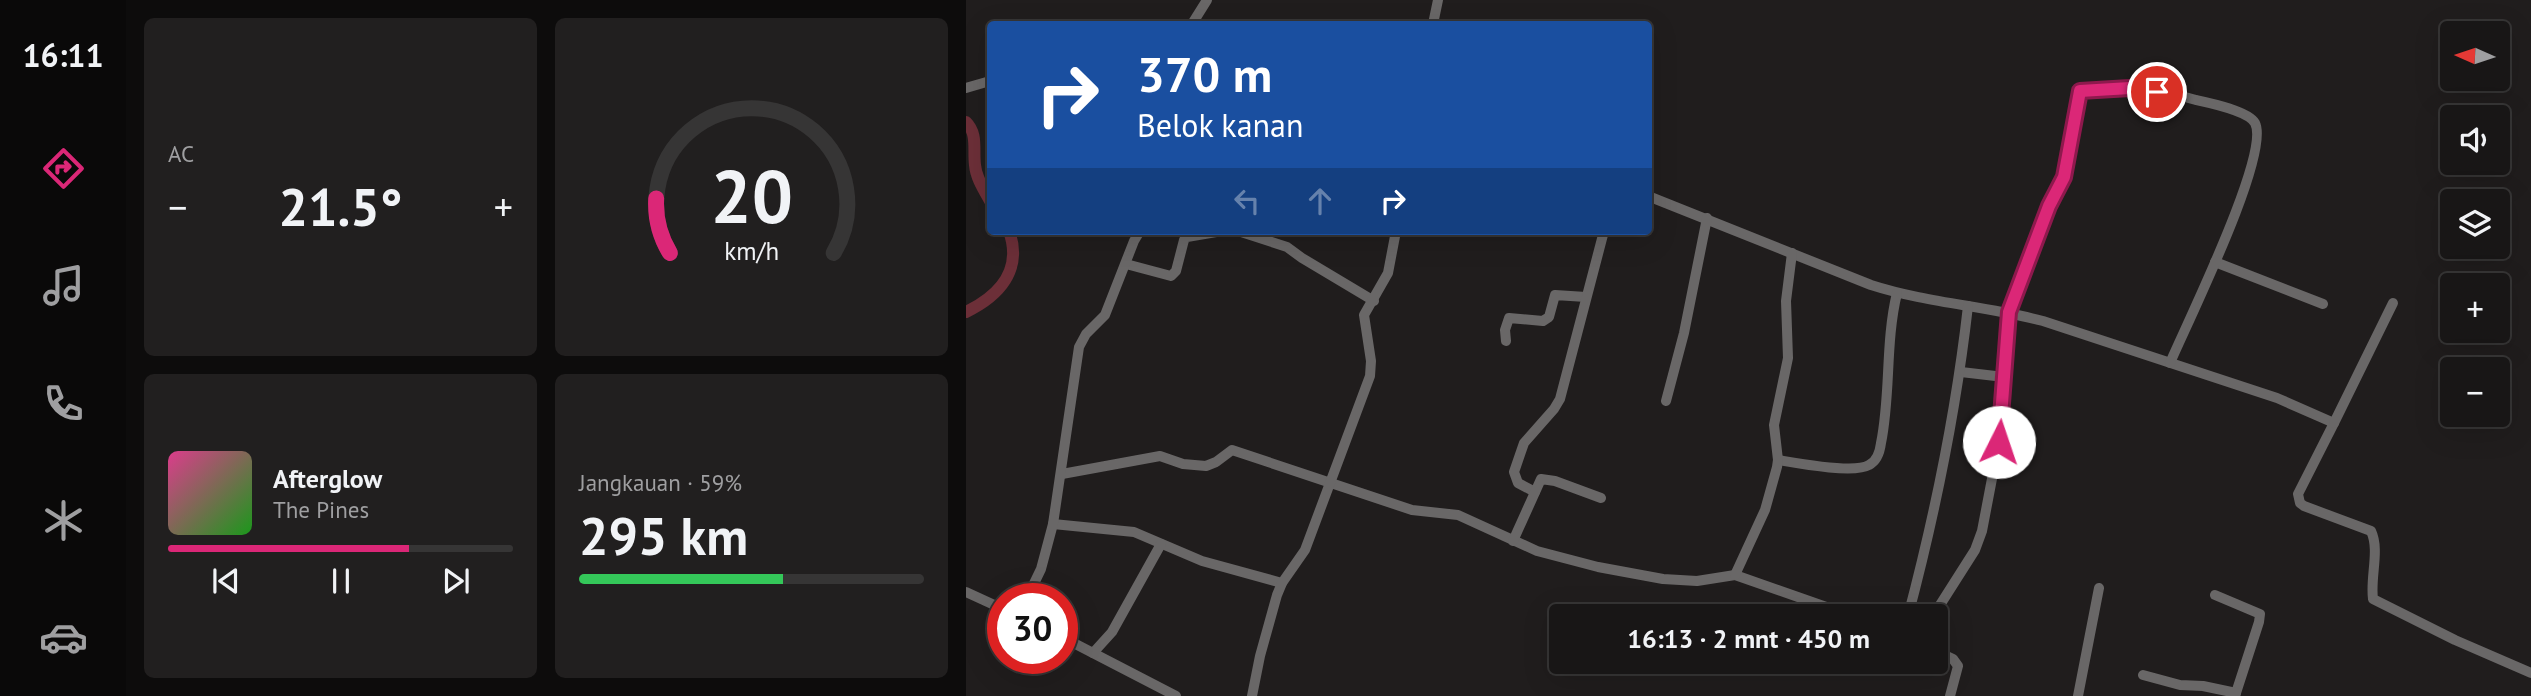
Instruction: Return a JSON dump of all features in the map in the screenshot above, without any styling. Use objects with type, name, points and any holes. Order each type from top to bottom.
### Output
[{"type":"street","points":[[1194,21],[1207,0]]},
{"type":"street","points":[[1434,21],[1438,0]]},
{"type":"street","points":[[966,88],[987,83]]},
{"type":"street","points":[[1941,604],[1975,550],[1982,531],[1999,442],[2009,312],[2049,206],[2064,177],[2080,91],[2130,88],[2183,96],[2227,108],[2253,121],[2257,129],[2251,170],[2215,262],[2170,363]]},
{"type":"street","points":[[1652,197],[1897,293],[2009,312],[2097,338],[2277,398],[2334,423]]},
{"type":"street","points":[[1666,401],[1684,333],[1707,218]]},
{"type":"street","points":[[1034,583],[1041,569],[1053,524],[1079,347],[1086,334],[1105,315],[1138,235]]},
{"type":"street","points":[[1126,264],[1171,276],[1177,271],[1187,237],[1199,235]]},
{"type":"street","points":[[1250,235],[1287,247],[1374,302]]},
{"type":"street","points":[[1252,696],[1260,656],[1282,583],[1305,550],[1370,376],[1371,361],[1364,315],[1374,302],[1388,273],[1395,235]]},
{"type":"street","points":[[1535,492],[1516,481],[1514,472],[1525,441],[1560,399],[1603,235]]},
{"type":"street","points":[[1735,575],[1765,510],[1778,460],[1774,425],[1788,358],[1786,301],[1792,253]]},
{"type":"street","points":[[2215,262],[2323,304]]},
{"type":"street","points":[[1778,460],[1817,467],[1864,467],[1876,459],[1882,440],[1891,322],[1897,293]]},
{"type":"street","points":[[1506,341],[1505,330],[1509,318],[1543,321],[1549,317],[1555,295],[1586,297]]},
{"type":"street","points":[[2393,303],[2298,494],[2298,499],[2304,506],[2371,531],[2375,543],[2371,587],[2373,599],[2455,640],[2531,673]]},
{"type":"street","points":[[1911,604],[1950,442],[1968,306]]},
{"type":"street","points":[[1961,372],[2004,377]]},
{"type":"street","points":[[1062,474],[1160,456],[1183,464],[1206,466],[1232,450],[1421,513],[1458,515],[1537,551],[1598,567],[1663,579],[1697,581],[1735,575],[1818,604]]},
{"type":"street","points":[[1513,541],[1539,481],[1544,478],[1601,498]]},
{"type":"street","points":[[1053,524],[1134,532],[1202,561],[1282,583]]},
{"type":"street","points":[[1093,653],[1112,632],[1161,544]]},
{"type":"street","points":[[2078,696],[2099,588]]},
{"type":"street","points":[[966,592],[987,602]]},
{"type":"street","points":[[2143,675],[2236,695],[2260,614],[2216,595]]},
{"type":"street","points":[[1078,645],[1176,696]]},
{"type":"street","points":[[1948,657],[1958,666],[1950,696]]},
{"type":"waterway","points":[[966,122],[974,137],[977,175],[987,195]]},
{"type":"waterway","points":[[966,312],[989,298],[1005,280],[1013,258],[1010,235]]},
{"type":"route","points":[[1999,442],[2009,312],[2049,206],[2064,177],[2078,95],[2080,91],[2090,89],[2130,88],[2157,92]]}]
